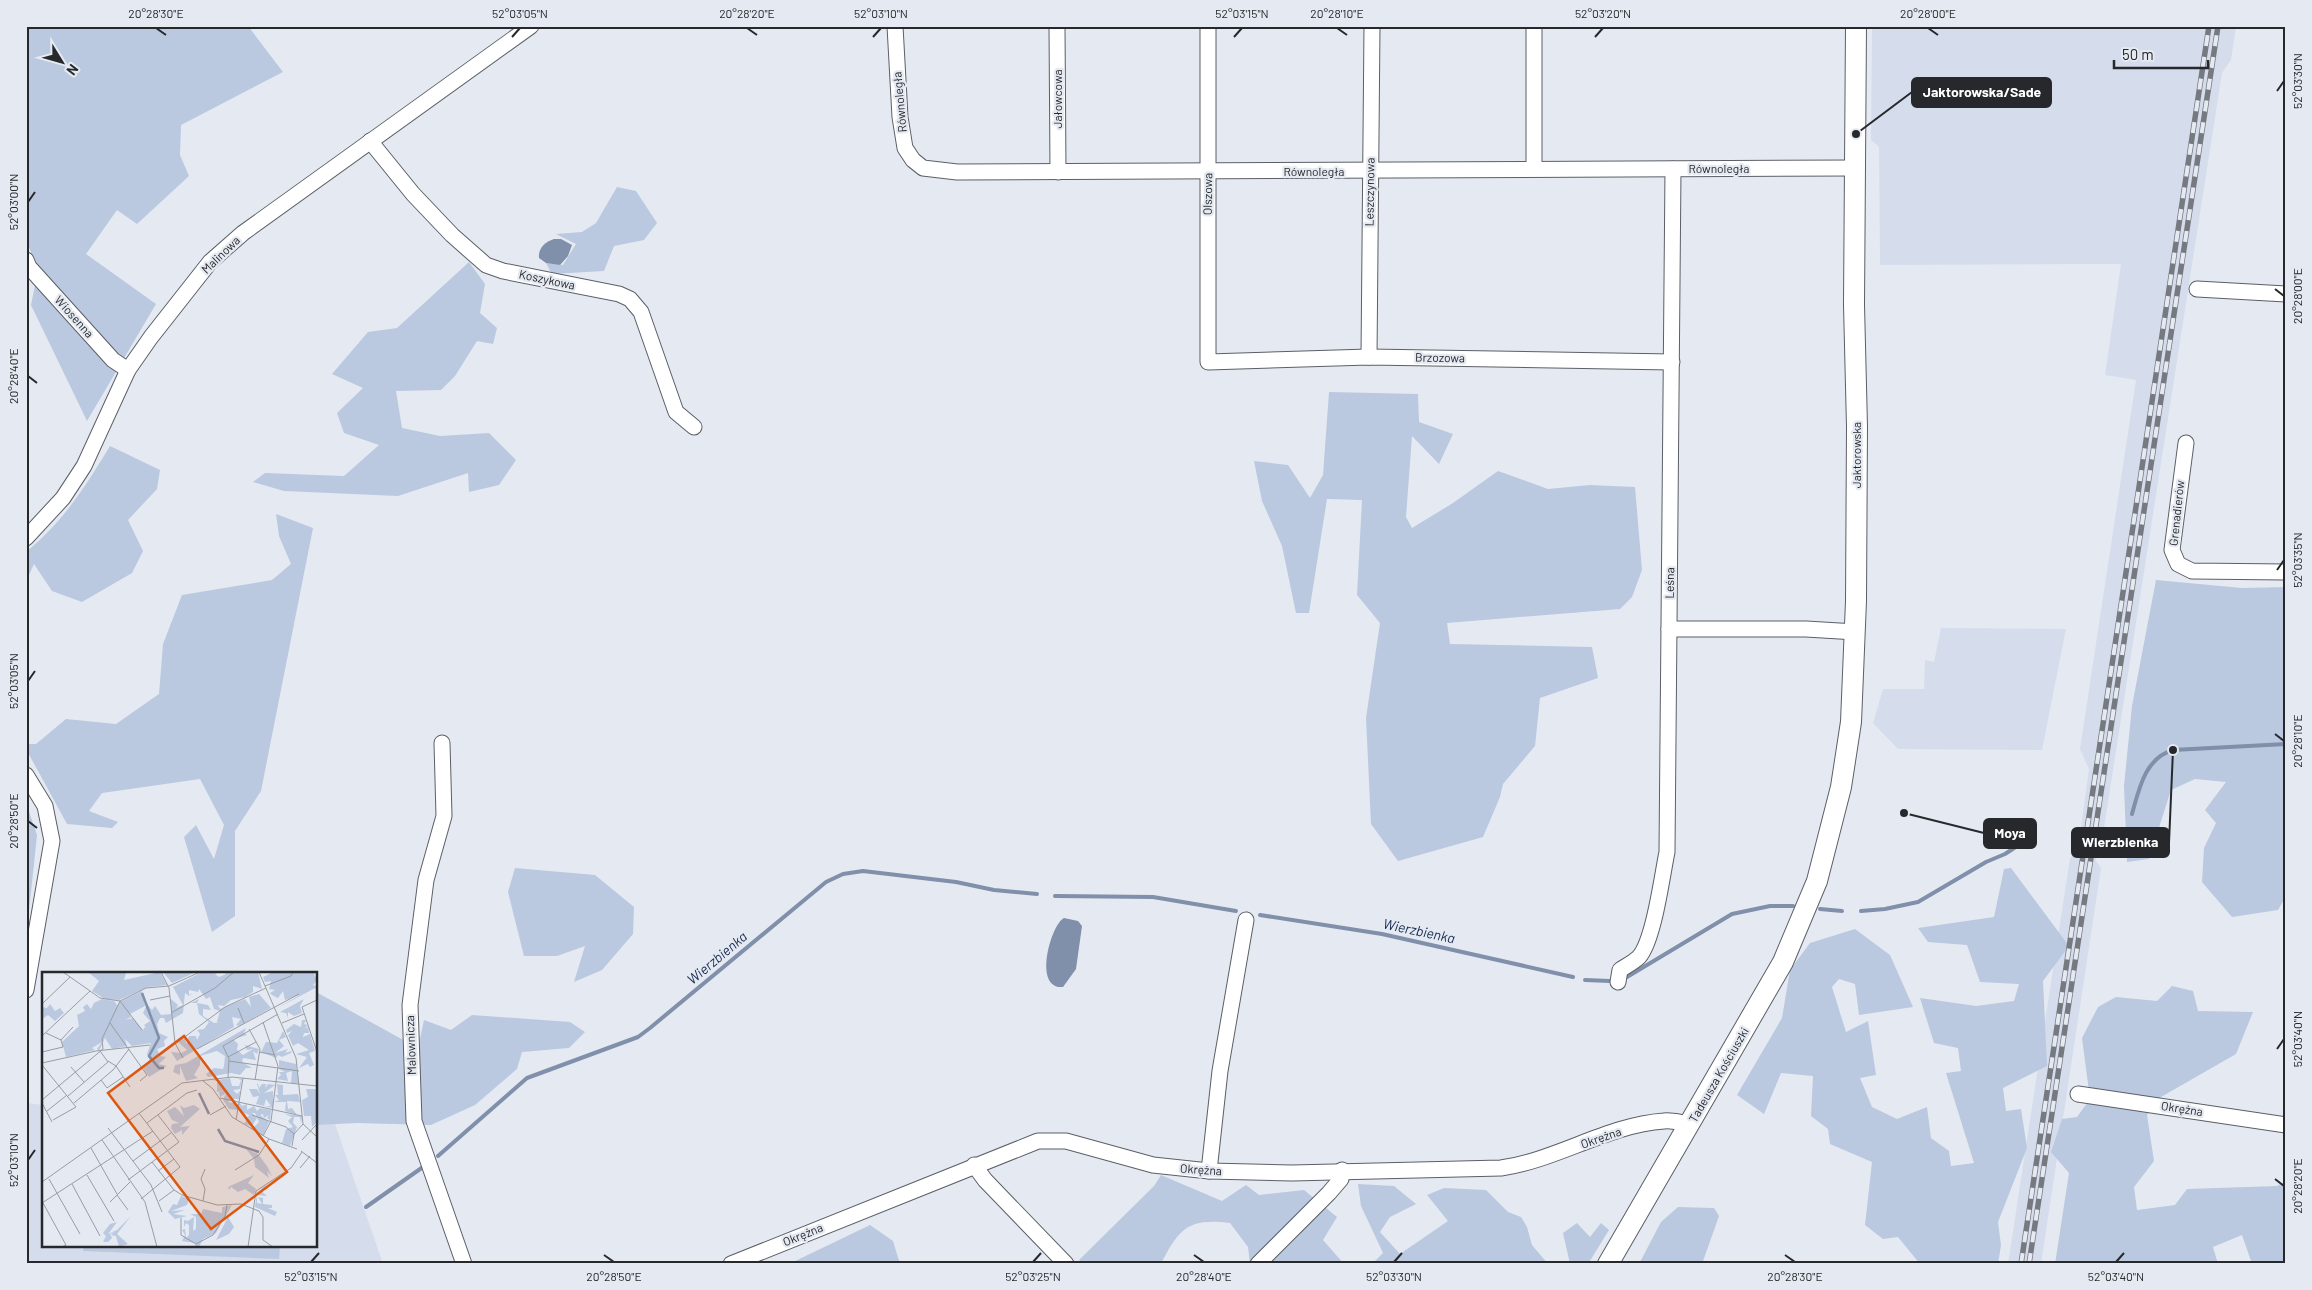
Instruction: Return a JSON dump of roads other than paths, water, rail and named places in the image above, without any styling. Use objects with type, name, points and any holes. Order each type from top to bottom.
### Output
[{"type":"main road","name":"Jaktorowska","points":[[1817,880],[1837,806],[1846,762],[1851,722],[1856,632],[1858,427],[1854,304],[1856,26]]},
{"type":"main road","name":"Tadeusza Kościuszki","points":[[1608,1264],[1783,962],[1817,880]]},
{"type":"street","name":"Malinowa","points":[[26,538],[63,498],[84,466],[128,370],[210,262],[243,233],[531,26]]},
{"type":"street","name":"Równoległa","points":[[895,26],[900,117],[905,148],[913,160],[923,168],[957,172],[1370,172],[1534,169],[1855,168]]},
{"type":"street","name":"Jałowcowa","points":[[1057,26],[1058,172]]},
{"type":"street","name":"Olszowa","points":[[1208,26],[1208,362]]},
{"type":"street","name":"Leszczynowa","points":[[1369,357],[1372,26]]},
{"type":"street","points":[[1534,26],[1534,169]]},
{"type":"street","name":"Koszykowa","points":[[370,141],[412,194],[452,236],[486,264],[503,271],[619,294],[630,299],[646,323],[676,412],[694,427]]},
{"type":"street","name":"Leśna","points":[[1618,982],[1620,970],[1638,958],[1645,947],[1667,852],[1673,169]]},
{"type":"street","name":"Wiosenna","points":[[26,260],[29,267],[113,360],[128,370]]},
{"type":"street","points":[[2197,289],[2286,294]]},
{"type":"street","name":"Brzozowa","points":[[1208,362],[1369,357],[1672,362]]},
{"type":"street","name":"Grenadierów","points":[[2186,443],[2172,550],[2178,564],[2192,570],[2286,572]]},
{"type":"street","points":[[1669,630],[1806,629],[1856,632]]},
{"type":"street","name":"Malownicza","points":[[442,743],[443,820],[426,880],[410,1004],[414,1121],[464,1264]]},
{"type":"street","points":[[26,776],[45,806],[52,841],[26,990]]},
{"type":"street","points":[[1209,1171],[1220,1071],[1246,920]]},
{"type":"street","name":"Okrężna","points":[[2078,1094],[2286,1125]]},
{"type":"street","name":"Okrężna","points":[[731,1264],[974,1165],[1038,1141],[1052,1140],[1096,1148],[1152,1166],[1209,1171],[1292,1173],[1342,1170],[1509,1167],[1524,1164],[1620,1130],[1665,1121],[1690,1124]]},
{"type":"street","points":[[974,1165],[985,1180],[1066,1264]]},
{"type":"street","points":[[1258,1264],[1329,1193],[1341,1179],[1342,1170]]},
{"type":"waterway","name":"Wierzbienka","points":[[2132,814],[2145,776],[2150,767],[2163,754],[2173,750],[2286,744]]},
{"type":"waterway","name":"Wierzbienka","points":[[1861,911],[1885,909],[1918,902],[1986,862],[2005,854],[2031,837]]},
{"type":"waterway","name":"Wierzbienka","points":[[438,1156],[527,1078],[638,1037],[826,882],[843,874],[863,871],[956,882],[994,890],[1037,894]]},
{"type":"waterway","name":"Wierzbienka","points":[[1055,896],[1153,897],[1236,911]]},
{"type":"waterway","name":"Wierzbienka","points":[[1627,977],[1732,914],[1770,906],[1793,906]]},
{"type":"waterway","name":"Wierzbienka","points":[[1820,909],[1842,911]]},
{"type":"waterway","name":"Wierzbienka","points":[[1260,915],[1382,934],[1573,977]]},
{"type":"waterway","name":"Wierzbienka","points":[[1585,980],[1610,981]]},
{"type":"waterway","name":"Wierzbienka","points":[[366,1207],[423,1167]]},
{"type":"railway","points":[[2021,1264],[2209,26]]},
{"type":"railway","points":[[2029,1264],[2218,26]]},
{"type":"place","name":"Jaktorowska/Sade","points":[[1856,134]]},
{"type":"place","name":"Wierzbienka","points":[[2173,750]]},
{"type":"place","name":"Moya","points":[[1904,813]]}]
